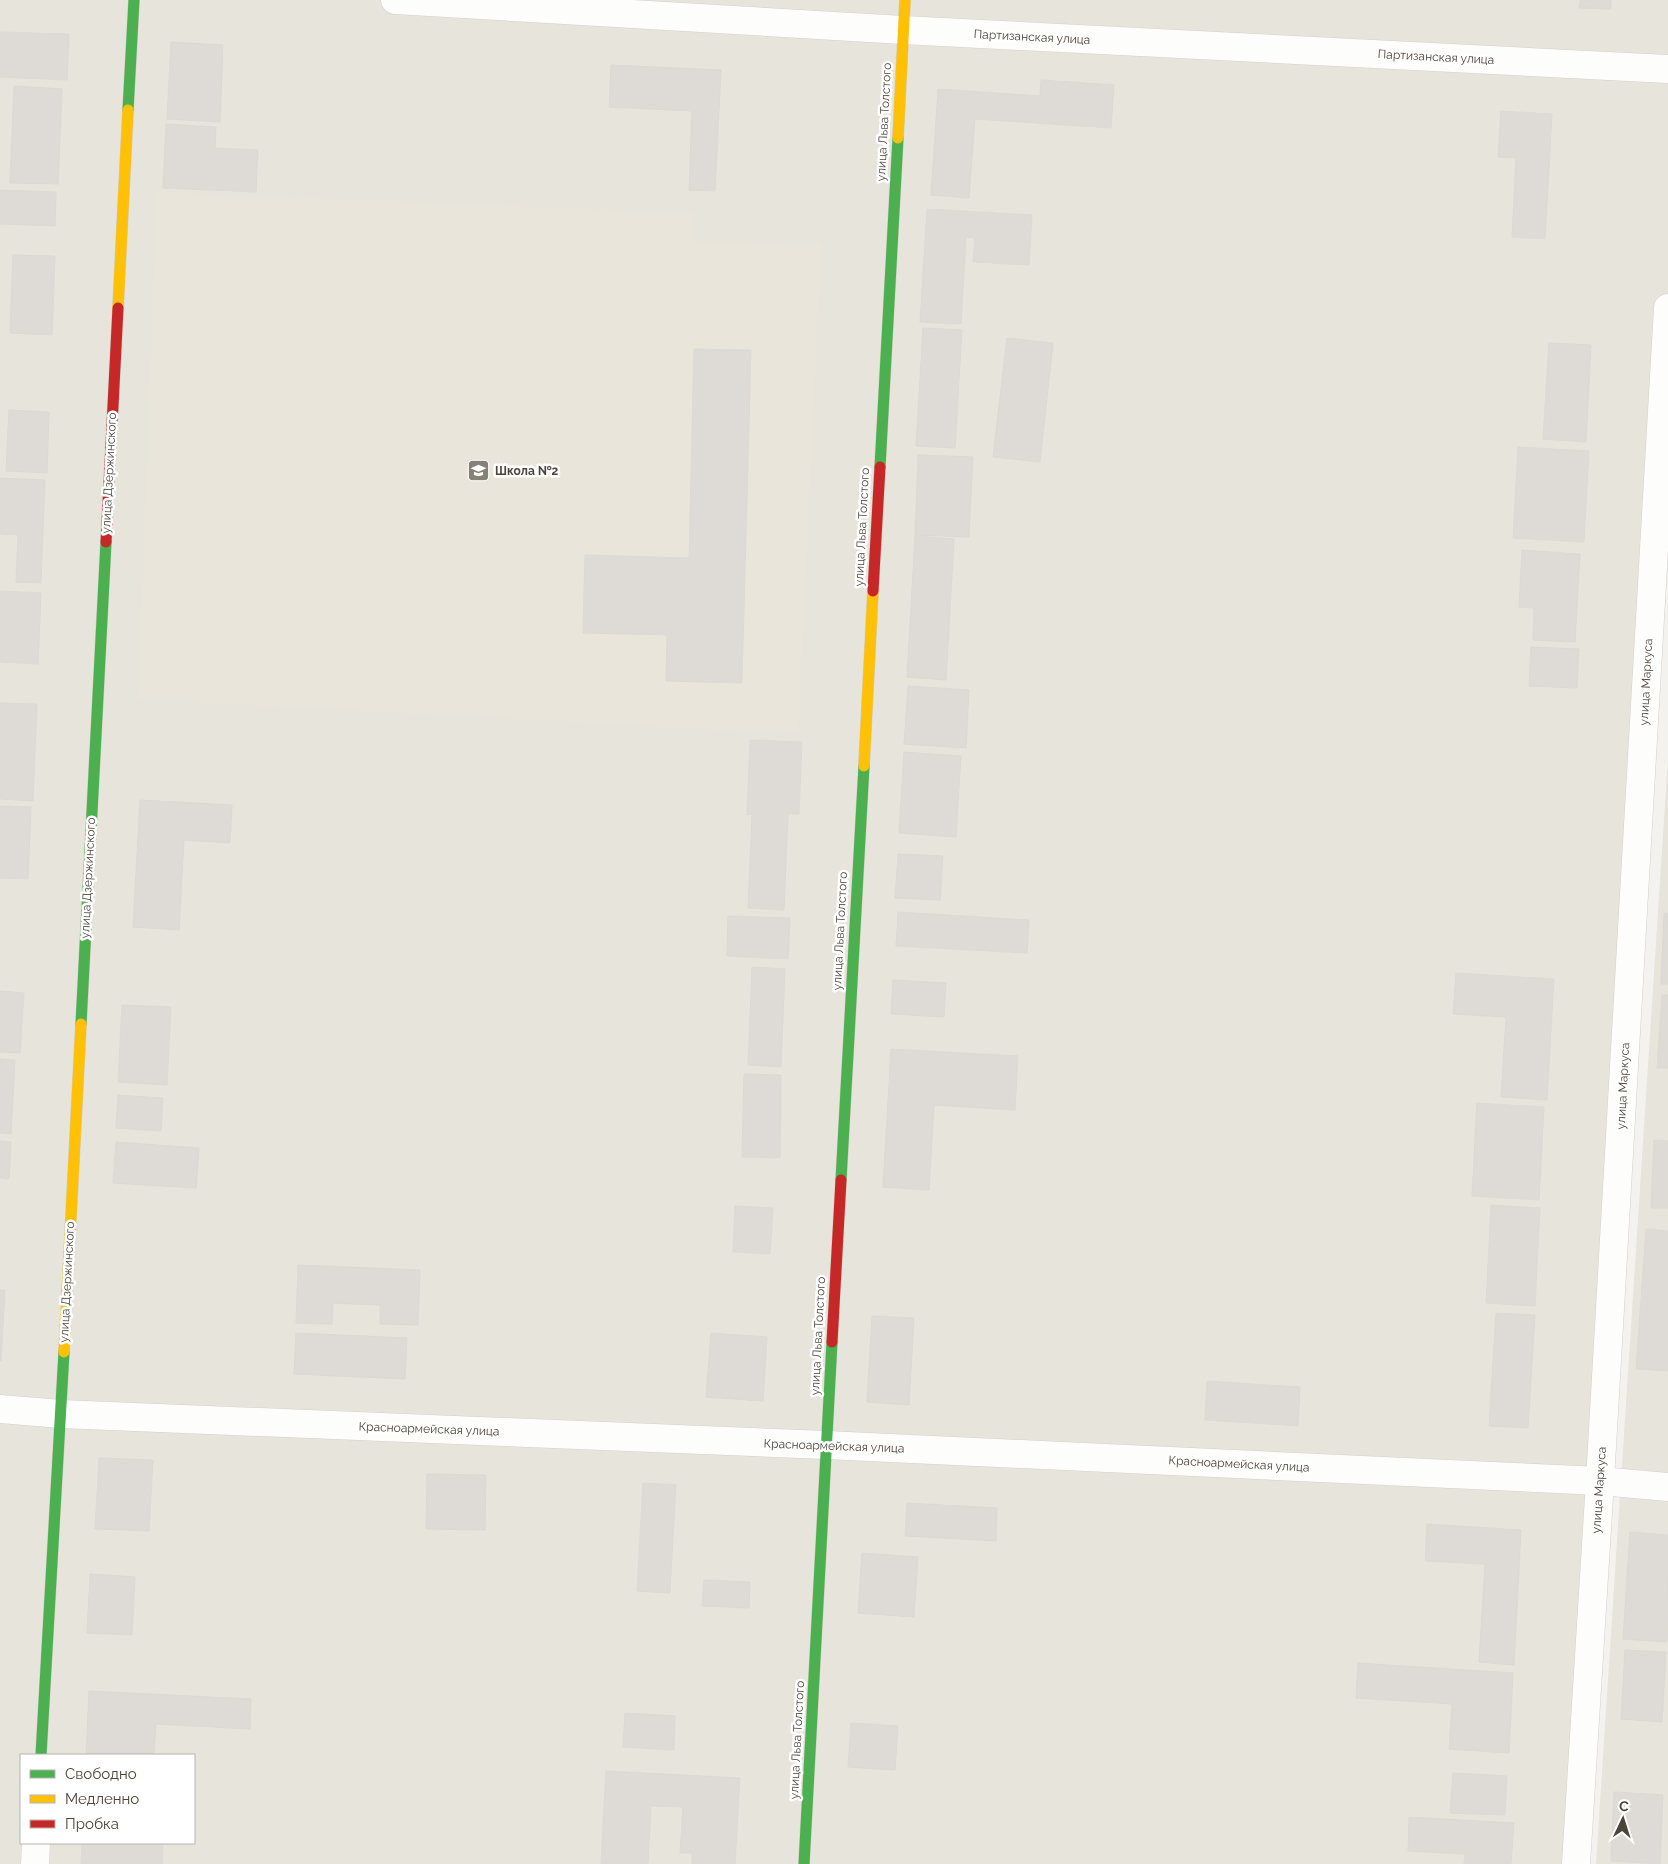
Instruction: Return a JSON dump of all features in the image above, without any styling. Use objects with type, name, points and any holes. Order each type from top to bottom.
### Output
[{"type":"street","name":"улица Дзержинского","points":[[41,1754],[134,0]]},
{"type":"street","name":"Партизанская улица","points":[[395,0],[903,30],[1668,69]]},
{"type":"street","name":"улица Льва Толстого","points":[[804,1864],[905,0]]},
{"type":"street","name":"улица Маркуса","points":[[1576,1864],[1668,308]]},
{"type":"street","name":"Красноармейская улица","points":[[0,1409],[60,1414],[826,1445],[1600,1481],[1668,1488]]},
{"type":"street","points":[[35,1864],[36,1844]]},
{"type":"shaded area","points":[[0,0],[1668,0],[1668,308],[1576,1864],[0,1864]]},
{"type":"shaded area","name":"Школа №2","points":[[157,192],[693,213],[692,242],[821,243],[798,734],[138,699]]},
{"type":"shaded area","points":[[1668,758],[1668,1864],[1596,1864]]},
{"type":"building","points":[[1580,0],[1611,0],[1611,9],[1579,8]]},
{"type":"building","points":[[0,32],[69,34],[67,80],[0,77]]},
{"type":"building","points":[[171,42],[223,45],[220,122],[167,119]]},
{"type":"building","points":[[611,65],[721,70],[715,191],[689,190],[692,111],[609,107]]},
{"type":"building","points":[[1041,80],[1114,85],[1111,128],[975,119],[969,198],[931,195],[938,89],[1040,96]]},
{"type":"building","points":[[14,86],[62,89],[58,184],[10,183]]},
{"type":"building","points":[[1501,111],[1552,114],[1545,239],[1512,237],[1516,158],[1498,157]]},
{"type":"building","points":[[166,124],[216,127],[215,148],[258,150],[256,192],[163,188]]},
{"type":"building","points":[[0,190],[56,192],[55,226],[0,224]]},
{"type":"building","points":[[927,209],[1032,215],[1029,265],[973,262],[975,238],[966,237],[961,324],[920,322]]},
{"type":"building","points":[[13,255],[55,256],[52,335],[10,333]]},
{"type":"building","points":[[923,328],[962,330],[955,448],[916,446]]},
{"type":"building","points":[[1007,338],[1053,343],[1040,462],[993,457]]},
{"type":"building","points":[[1549,343],[1591,345],[1586,442],[1543,439]]},
{"type":"building","points":[[694,349],[751,350],[742,683],[666,681],[667,635],[583,633],[585,555],[689,558]]},
{"type":"building","points":[[9,410],[49,412],[47,473],[6,471]]},
{"type":"building","points":[[1518,447],[1589,451],[1584,542],[1513,538]]},
{"type":"building","points":[[918,455],[973,457],[969,537],[915,535]]},
{"type":"building","points":[[0,478],[45,480],[41,583],[16,582],[18,535],[0,534]]},
{"type":"building","points":[[915,536],[954,539],[946,680],[907,677]]},
{"type":"building","points":[[1522,550],[1580,554],[1575,642],[1533,640],[1534,608],[1519,607]]},
{"type":"building","points":[[0,591],[41,593],[38,664],[0,662]]},
{"type":"building","points":[[1531,647],[1579,649],[1577,688],[1529,686]]},
{"type":"building","points":[[908,686],[969,690],[966,748],[904,744]]},
{"type":"building","points":[[0,703],[37,704],[33,801],[0,799]]},
{"type":"building","points":[[750,740],[802,742],[799,814],[788,814],[784,910],[748,908],[752,814],[747,815]]},
{"type":"building","points":[[904,752],[961,756],[956,837],[899,833]]},
{"type":"building","points":[[140,800],[232,805],[230,843],[184,840],[179,930],[133,927]]},
{"type":"building","points":[[0,806],[31,807],[28,879],[0,878]]},
{"type":"building","points":[[898,854],[943,856],[940,900],[895,898]]},
{"type":"building","points":[[898,912],[1029,920],[1027,953],[896,946]]},
{"type":"building","points":[[1664,913],[1668,913],[1668,984],[1661,984]]},
{"type":"building","points":[[728,916],[790,918],[788,959],[727,956]]},
{"type":"building","points":[[752,967],[785,969],[781,1067],[748,1065]]},
{"type":"building","points":[[1456,973],[1554,979],[1547,1100],[1501,1097],[1506,1017],[1453,1014]]},
{"type":"building","points":[[893,980],[946,983],[944,1017],[891,1014]]},
{"type":"building","points":[[0,991],[24,993],[20,1053],[0,1052]]},
{"type":"building","points":[[1662,995],[1668,995],[1668,1068],[1657,1068]]},
{"type":"building","points":[[122,1005],[171,1007],[167,1085],[118,1082]]},
{"type":"building","points":[[891,1049],[1018,1056],[1015,1110],[934,1105],[929,1190],[883,1187]]},
{"type":"building","points":[[0,1059],[15,1060],[11,1134],[0,1133]]},
{"type":"building","points":[[744,1074],[781,1075],[780,1158],[742,1157]]},
{"type":"building","points":[[118,1095],[163,1098],[161,1131],[116,1128]]},
{"type":"building","points":[[1477,1103],[1544,1107],[1539,1200],[1472,1196]]},
{"type":"building","points":[[1654,1140],[1668,1141],[1668,1208],[1651,1208]]},
{"type":"building","points":[[0,1141],[11,1142],[9,1179],[0,1178]]},
{"type":"building","points":[[116,1142],[199,1148],[196,1188],[113,1183]]},
{"type":"building","points":[[1491,1205],[1540,1208],[1535,1306],[1486,1303]]},
{"type":"building","points":[[735,1206],[773,1208],[770,1254],[733,1252]]},
{"type":"building","points":[[1646,1229],[1668,1231],[1668,1371],[1636,1369]]},
{"type":"building","points":[[298,1265],[420,1270],[418,1325],[380,1324],[380,1305],[333,1303],[332,1324],[296,1323]]},
{"type":"building","points":[[0,1290],[5,1290],[1,1361],[0,1361]]},
{"type":"building","points":[[1496,1313],[1535,1315],[1528,1428],[1489,1426]]},
{"type":"building","points":[[872,1316],[914,1318],[909,1405],[867,1402]]},
{"type":"building","points":[[296,1333],[407,1338],[405,1379],[294,1374]]},
{"type":"building","points":[[711,1333],[767,1337],[763,1401],[706,1397]]},
{"type":"building","points":[[1207,1381],[1300,1387],[1298,1426],[1205,1420]]},
{"type":"building","points":[[99,1458],[153,1460],[149,1531],[95,1529]]},
{"type":"building","points":[[427,1474],[486,1475],[485,1530],[426,1529]]},
{"type":"building","points":[[643,1483],[676,1485],[670,1593],[637,1591]]},
{"type":"building","points":[[907,1503],[997,1508],[996,1541],[905,1536]]},
{"type":"building","points":[[1427,1524],[1521,1530],[1514,1665],[1479,1662],[1485,1564],[1425,1561]]},
{"type":"building","points":[[1630,1532],[1668,1535],[1667,1642],[1623,1639]]},
{"type":"building","points":[[862,1553],[918,1557],[914,1617],[858,1613]]},
{"type":"building","points":[[90,1574],[135,1577],[132,1635],[87,1633]]},
{"type":"building","points":[[704,1580],[750,1582],[749,1608],[702,1606]]},
{"type":"building","points":[[1625,1650],[1666,1652],[1662,1722],[1621,1719]]},
{"type":"building","points":[[1358,1663],[1513,1673],[1509,1753],[1449,1749],[1452,1704],[1356,1698]]},
{"type":"building","points":[[89,1691],[251,1699],[250,1729],[156,1724],[154,1754],[86,1754]]},
{"type":"building","points":[[625,1713],[675,1716],[674,1750],[623,1747]]},
{"type":"building","points":[[851,1723],[898,1726],[895,1770],[848,1767]]},
{"type":"building","points":[[606,1771],[740,1778],[735,1864],[692,1864],[692,1853],[680,1853],[683,1807],[651,1806],[648,1864],[601,1864]]},
{"type":"building","points":[[1453,1773],[1507,1776],[1505,1815],[1450,1813]]},
{"type":"building","points":[[1614,1792],[1663,1795],[1660,1864],[1611,1861]]},
{"type":"building","points":[[1409,1817],[1514,1823],[1511,1864],[1464,1864],[1465,1854],[1408,1851]]},
{"type":"building","points":[[82,1844],[163,1844],[162,1864],[81,1864]]},
{"type":"traffic: fast","points":[[128,110],[134,0]]},
{"type":"traffic: fast","points":[[880,467],[898,138]]},
{"type":"traffic: fast","points":[[81,1024],[106,542]]},
{"type":"traffic: fast","points":[[841,1180],[864,766]]},
{"type":"traffic: fast","points":[[804,1864],[832,1342]]},
{"type":"traffic: fast","points":[[41,1754],[64,1352]]},
{"type":"traffic: slow","points":[[898,138],[905,0]]},
{"type":"traffic: slow","points":[[118,308],[128,110]]},
{"type":"traffic: slow","points":[[864,766],[873,591]]},
{"type":"traffic: slow","points":[[64,1352],[81,1024]]},
{"type":"traffic: jam","points":[[106,542],[118,308]]},
{"type":"traffic: jam","points":[[873,591],[880,467]]},
{"type":"traffic: jam","points":[[832,1342],[841,1180]]},
{"type":"place","name":"Школа №2","points":[[479,471]]}]
